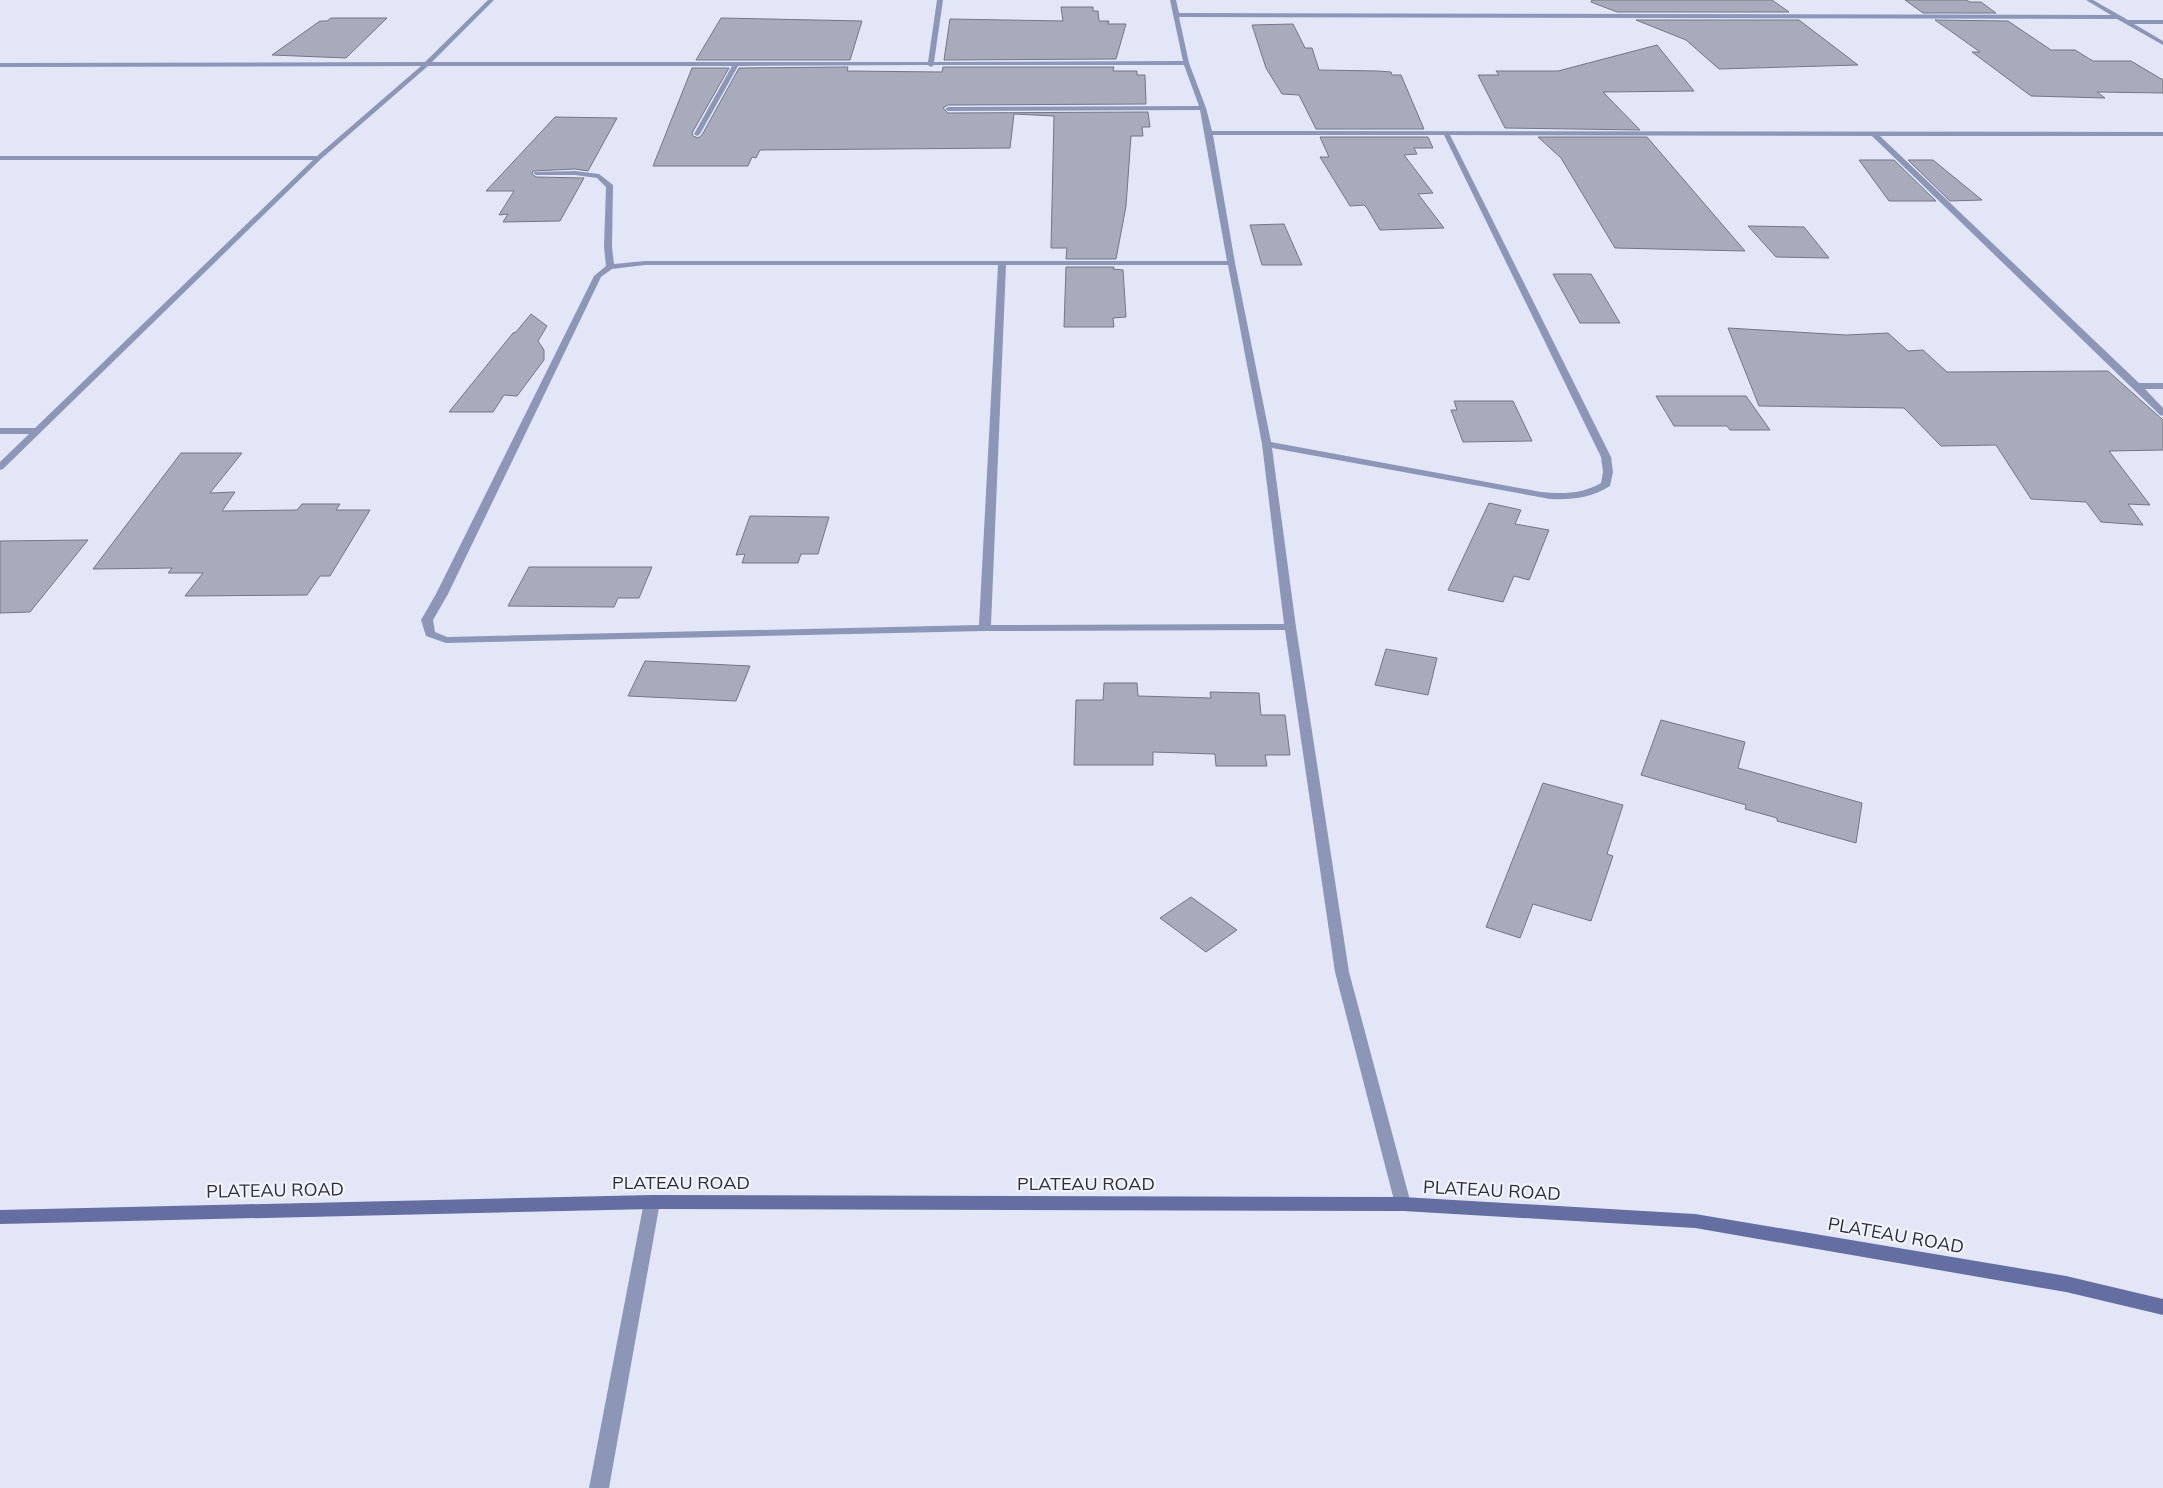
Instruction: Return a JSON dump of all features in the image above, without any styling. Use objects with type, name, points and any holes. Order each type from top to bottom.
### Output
[{"type":"street","points":[[0,466],[320,158],[427,64],[491,0]]},
{"type":"street","points":[[932,65],[940,0]]},
{"type":"street","points":[[1173,0],[1186,63],[1204,108],[1231,263],[1267,444],[1290,627],[1342,972],[1403,1204]]},
{"type":"street","points":[[2090,0],[2163,43]]},
{"type":"street","points":[[1176,16],[2117,17]]},
{"type":"street","points":[[2127,22],[2163,22]]},
{"type":"street","points":[[0,65],[932,65],[1186,63]]},
{"type":"street","points":[[697,134],[736,64]]},
{"type":"street","points":[[948,109],[1204,108]]},
{"type":"street","points":[[1209,133],[1447,135],[2163,134]]},
{"type":"street","points":[[1267,444],[1541,495],[1564,497],[1585,495],[1596,491],[1606,484],[1608,472],[1606,456],[1447,135]]},
{"type":"street","points":[[1875,135],[2163,413]]},
{"type":"street","points":[[0,158],[320,158]]},
{"type":"street","points":[[536,173],[575,173],[599,176],[610,187],[608,247],[610,267]]},
{"type":"street","points":[[1231,263],[646,263],[610,267],[598,276],[427,620],[430,634],[446,640],[985,628],[1290,627]]},
{"type":"street","points":[[985,628],[1002,263]]},
{"type":"street","points":[[2137,386],[2163,386]]},
{"type":"street","points":[[0,431],[38,431]]},
{"type":"street","points":[[599,1488],[652,1202]]},
{"type":"street","name":"PLATEAU ROAD","points":[[0,1217],[652,1202],[1403,1204],[1696,1222],[2066,1284],[2163,1307]]},
{"type":"building","points":[[1592,0],[1772,0],[1789,12],[1617,12],[1591,2]]},
{"type":"building","points":[[1905,0],[1966,0],[1981,2],[1996,13],[1923,13]]},
{"type":"building","points":[[1061,7],[1093,7],[1093,11],[1098,11],[1099,21],[1109,21],[1108,24],[1126,24],[1116,59],[944,60],[950,19],[1063,21]]},
{"type":"building","points":[[331,18],[387,18],[346,58],[272,55],[320,21],[327,21]]},
{"type":"building","points":[[721,18],[862,21],[850,60],[696,60]]},
{"type":"building","points":[[1636,20],[1799,20],[1858,65],[1719,69],[1686,40]]},
{"type":"building","points":[[1935,20],[2008,21],[2051,50],[2075,50],[2093,61],[2131,61],[2163,80],[2163,93],[2097,92],[2105,98],[2031,96],[1972,52],[1980,52]]},
{"type":"building","points":[[1293,24],[1305,48],[1312,48],[1319,70],[1378,71],[1391,72],[1392,75],[1401,75],[1424,129],[1316,129],[1299,95],[1282,94],[1266,68],[1252,25]]},
{"type":"building","points":[[1657,45],[1694,91],[1603,92],[1640,130],[1505,128],[1478,75],[1499,75],[1496,71],[1558,71]]},
{"type":"building","points":[[848,67],[847,71],[942,72],[943,67],[1114,67],[1113,71],[1137,71],[1137,75],[1145,75],[1146,104],[948,105],[943,108],[948,113],[1148,112],[1150,127],[1142,127],[1143,136],[1131,136],[1126,206],[1116,259],[1066,259],[1067,248],[1051,248],[1054,116],[1014,114],[1010,148],[760,150],[756,158],[752,157],[748,166],[653,166],[692,68],[729,68],[692,133],[693,136],[698,138],[702,135],[739,68]]},
{"type":"building","points":[[555,117],[617,118],[588,171],[575,169],[533,171],[532,174],[536,177],[584,178],[560,221],[503,222],[508,214],[499,215],[514,191],[486,191]]},
{"type":"building","points":[[1320,137],[1428,137],[1433,148],[1414,148],[1417,154],[1404,155],[1433,193],[1418,194],[1444,228],[1380,230],[1364,205],[1350,206],[1320,157],[1329,157]]},
{"type":"building","points":[[1538,137],[1647,137],[1745,251],[1615,248],[1561,158]]},
{"type":"building","points":[[1859,160],[1894,160],[1936,201],[1889,201]]},
{"type":"building","points":[[1908,160],[1933,160],[1982,200],[1950,201]]},
{"type":"building","points":[[1284,224],[1302,265],[1262,265],[1250,225]]},
{"type":"building","points":[[1748,226],[1804,227],[1829,258],[1776,257]]},
{"type":"building","points":[[1066,267],[1114,267],[1113,269],[1123,270],[1126,317],[1113,318],[1114,327],[1064,327]]},
{"type":"building","points":[[1553,274],[1591,274],[1620,323],[1580,323]]},
{"type":"building","points":[[531,314],[547,326],[538,341],[544,350],[544,360],[517,396],[504,395],[493,412],[449,412],[513,333]]},
{"type":"building","points":[[1728,328],[1846,335],[1888,333],[1908,351],[1923,350],[1947,372],[2108,371],[2163,420],[2163,450],[2109,451],[2150,505],[2128,504],[2143,525],[2101,522],[2086,502],[2031,499],[1996,445],[1941,446],[1904,408],[1759,406]]},
{"type":"building","points":[[1656,396],[1746,396],[1770,430],[1730,430],[1727,426],[1674,426]]},
{"type":"building","points":[[1454,401],[1513,401],[1532,441],[1463,442],[1451,410],[1457,410]]},
{"type":"building","points":[[181,453],[242,453],[210,493],[235,492],[222,511],[297,510],[302,504],[340,504],[336,510],[370,510],[330,576],[320,576],[307,595],[185,596],[203,573],[168,573],[172,568],[93,569]]},
{"type":"building","points":[[1489,503],[1521,510],[1515,524],[1549,530],[1529,580],[1514,576],[1503,602],[1448,590]]},
{"type":"building","points":[[750,516],[829,517],[818,554],[801,554],[798,563],[742,563],[745,554],[736,555]]},
{"type":"building","points":[[88,540],[30,612],[0,613],[0,541]]},
{"type":"building","points":[[529,567],[652,567],[639,598],[618,598],[614,607],[508,606]]},
{"type":"building","points":[[1386,649],[1437,658],[1428,695],[1375,685]]},
{"type":"building","points":[[645,661],[750,666],[736,701],[628,696]]},
{"type":"building","points":[[1104,683],[1137,683],[1138,696],[1211,698],[1210,692],[1259,693],[1261,715],[1285,715],[1290,755],[1265,755],[1267,766],[1216,766],[1215,754],[1153,752],[1153,765],[1074,765],[1076,700],[1103,700]]},
{"type":"building","points":[[1661,720],[1745,742],[1738,768],[1862,803],[1856,843],[1777,821],[1777,818],[1745,809],[1746,805],[1641,775]]},
{"type":"building","points":[[1543,783],[1623,805],[1607,854],[1613,856],[1591,921],[1533,904],[1520,938],[1486,927]]},
{"type":"building","points":[[1191,897],[1237,930],[1206,952],[1160,918]]}]
